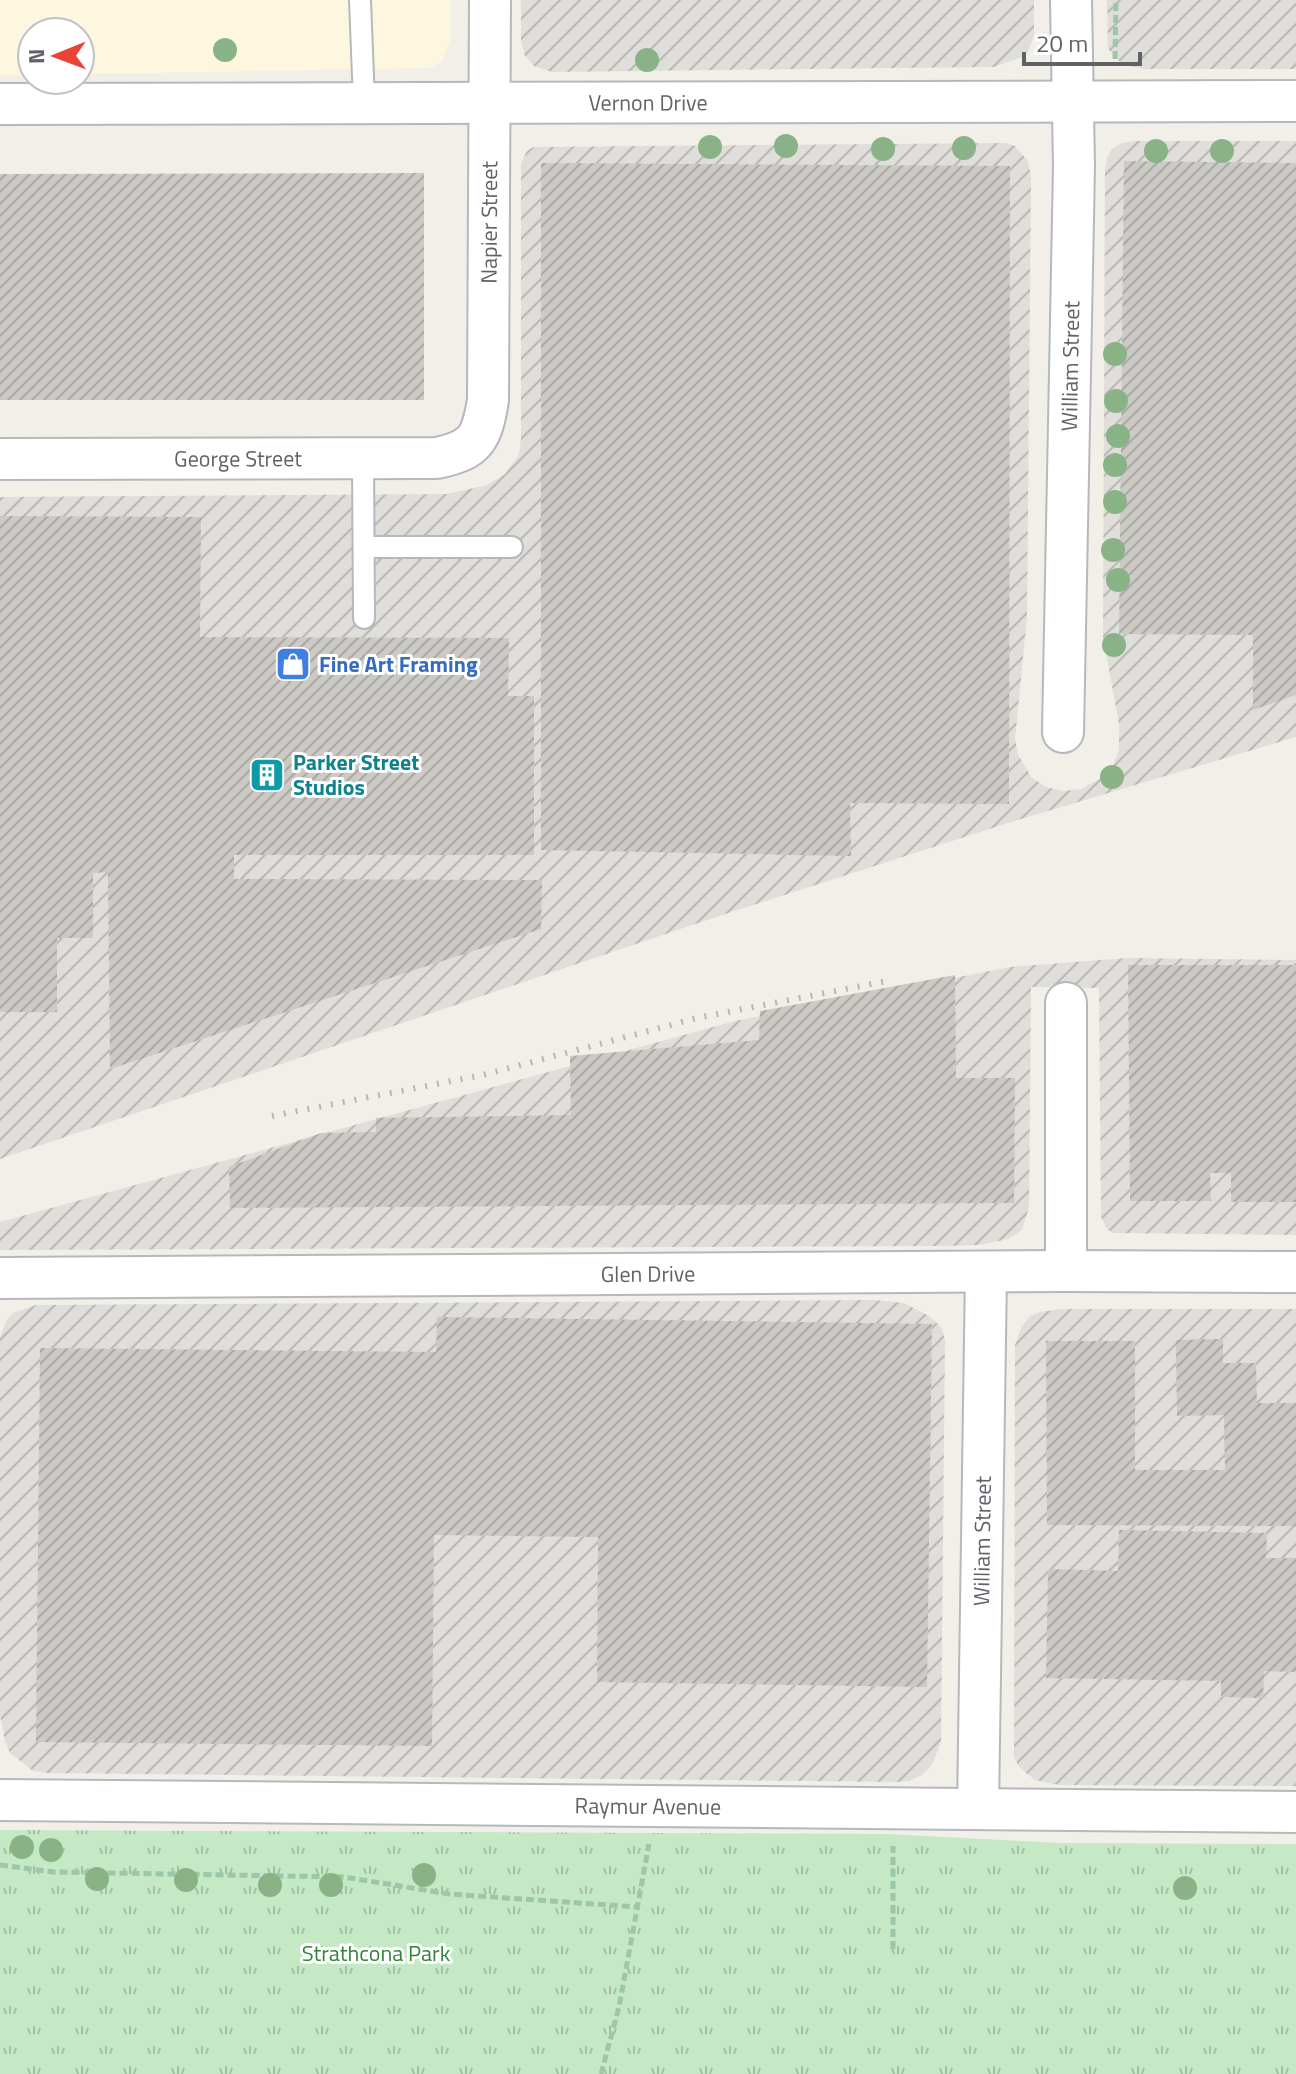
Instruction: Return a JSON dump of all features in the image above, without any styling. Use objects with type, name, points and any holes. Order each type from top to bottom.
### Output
[{"type":"street","name":"Napier Street","points":[[474,443],[484,424],[488,400],[490,0]]},
{"type":"street","name":"William Street","points":[[1063,732],[1074,166],[1071,0]]},
{"type":"street","name":"Vernon Drive","points":[[0,104],[1296,101]]},
{"type":"street","name":"George Street","points":[[0,459],[437,458],[460,453],[474,443]]},
{"type":"street","points":[[1066,1003],[1066,1271]]},
{"type":"street","name":"William Street","points":[[978,1809],[986,1272]]},
{"type":"street","name":"Glen Drive","points":[[0,1278],[1296,1272]]},
{"type":"street","name":"Raymur Avenue","points":[[0,1800],[1296,1812]]},
{"type":"lane","points":[[360,0],[364,102]]},
{"type":"lane","points":[[363,459],[364,618]]},
{"type":"lane","points":[[364,547],[512,547]]},
{"type":"path","points":[[1115,59],[1116,0]]},
{"type":"path","points":[[601,2074],[619,2007],[656,1806]]},
{"type":"path","points":[[893,1949],[894,1808]]},
{"type":"path","points":[[0,1865],[54,1872],[344,1877],[449,1894],[638,1907]]},
{"type":"shaded area","points":[[0,0],[450,0],[450,41],[442,61],[429,68],[96,74],[96,16],[16,16],[16,75],[0,75]]},
{"type":"shaded area","points":[[521,0],[1034,0],[1034,35],[1022,57],[993,67],[552,72],[534,66],[525,56],[521,41]]},
{"type":"shaded area","points":[[1107,0],[1296,0],[1296,69],[1144,69],[1122,64],[1108,49]]},
{"type":"shaded area","points":[[1134,141],[1296,141],[1296,737],[1008,823],[713,918],[0,1159],[0,497],[447,494],[487,485],[504,475],[519,455],[521,439],[521,163],[533,147],[1005,143],[1015,146],[1028,161],[1031,177],[1027,617],[1015,739],[1018,755],[1032,778],[1046,787],[1063,791],[1081,789],[1112,768],[1119,750],[1119,724],[1103,636],[1105,170],[1112,149]]},
{"type":"shaded area","points":[[1128,958],[1296,960],[1296,1235],[1113,1233],[1107,1229],[1101,1217],[1099,988],[1031,987],[1029,1207],[1022,1230],[1008,1239],[980,1245],[940,1246],[0,1250],[0,1222],[735,1021],[1010,967]]},
{"type":"shaded area","points":[[874,1300],[904,1303],[929,1316],[942,1328],[945,1341],[941,1742],[932,1765],[922,1775],[909,1781],[894,1782],[48,1773],[33,1771],[10,1753],[0,1715],[0,1338],[6,1321],[13,1313],[36,1305]]},
{"type":"shaded area","points":[[1062,1309],[1296,1309],[1296,1786],[1059,1785],[1035,1780],[1019,1767],[1014,1757],[1015,1345],[1022,1326],[1030,1316]]},
{"type":"green space","name":"Strathcona Park","points":[[0,1830],[885,1834],[1060,1843],[1296,1844],[1296,2074],[0,2074]]},
{"type":"building","points":[[1124,161],[1296,163],[1296,695],[1253,710],[1253,635],[1119,634]]},
{"type":"building","points":[[541,163],[1010,166],[1009,804],[850,803],[851,856],[541,850]]},
{"type":"building","points":[[424,173],[424,400],[0,400],[0,174]]},
{"type":"building","name":"Parker Street Studios","points":[[0,516],[201,517],[200,637],[509,638],[508,696],[534,696],[534,855],[234,855],[234,879],[542,880],[541,929],[110,1069],[108,872],[93,873],[93,938],[57,938],[57,1012],[0,1012]]},
{"type":"building","points":[[1128,965],[1296,965],[1296,1202],[1231,1202],[1231,1173],[1210,1173],[1211,1201],[1130,1201]]},
{"type":"building","points":[[955,975],[956,1078],[1015,1078],[1014,1203],[230,1208],[229,1167],[321,1133],[376,1132],[376,1118],[571,1115],[570,1056],[759,1040],[760,1011]]},
{"type":"building","points":[[437,1317],[932,1324],[927,1687],[597,1682],[598,1537],[434,1535],[432,1746],[36,1742],[40,1348],[436,1352]]},
{"type":"building","points":[[1223,1339],[1223,1363],[1256,1363],[1257,1403],[1296,1403],[1296,1526],[1047,1525],[1046,1341],[1135,1341],[1135,1470],[1225,1470],[1224,1415],[1177,1416],[1176,1340]]},
{"type":"building","points":[[1119,1530],[1267,1533],[1266,1558],[1296,1558],[1296,1672],[1264,1671],[1263,1698],[1221,1697],[1221,1681],[1046,1678],[1048,1569],[1118,1571]]},
{"type":"railway","points":[[272,1116],[483,1075],[697,1018],[892,980]]},
{"type":"place","name":"Fine Art Framing","points":[[293,664]]},
{"type":"place","name":"Parker Street Studios","points":[[267,775]]}]
